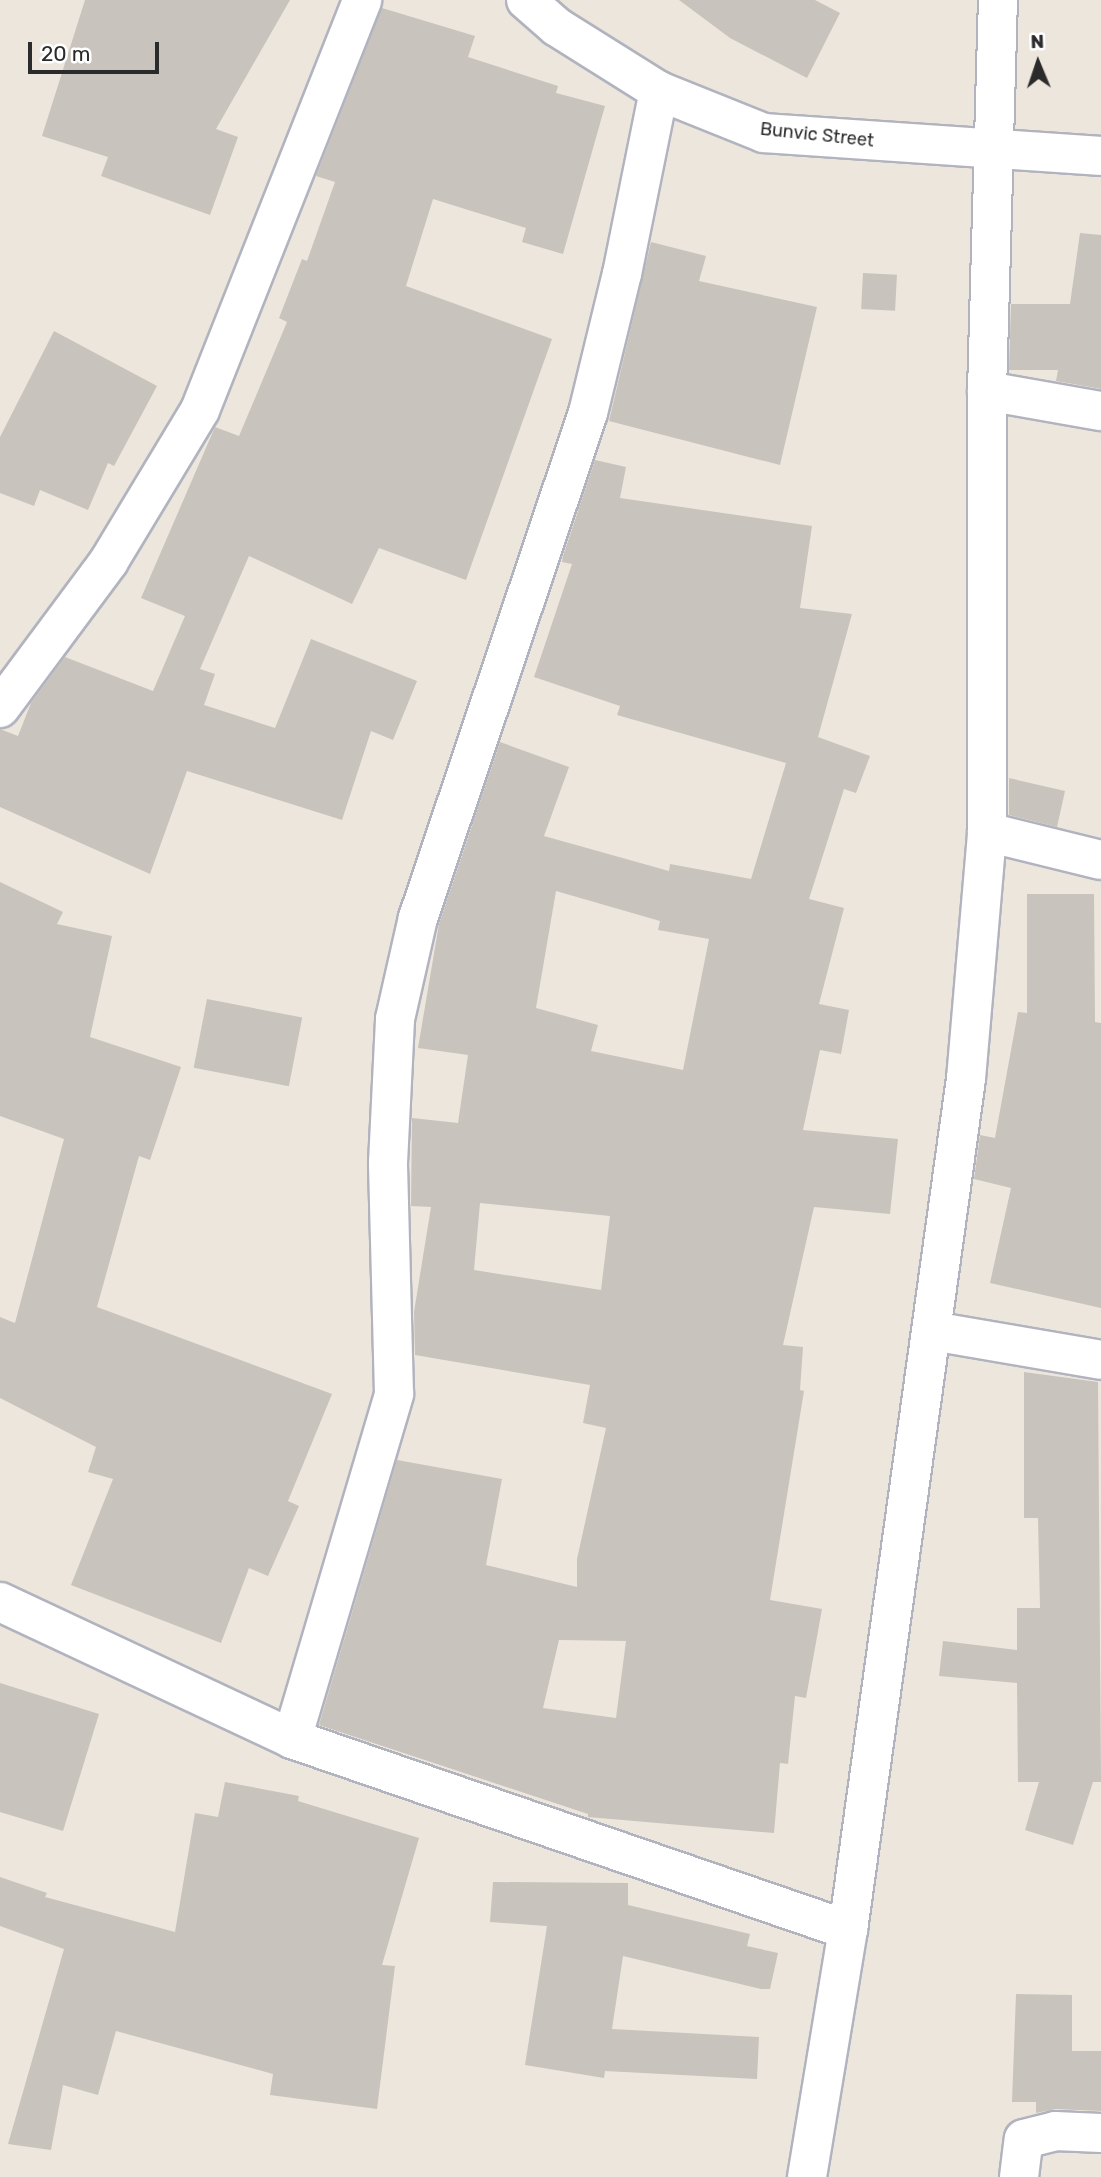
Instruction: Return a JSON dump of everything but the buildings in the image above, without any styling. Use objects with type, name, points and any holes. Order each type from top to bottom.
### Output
[{"type":"street","points":[[0,708],[109,561],[200,410],[362,0]]},
{"type":"street","name":"Bunvic Street","points":[[526,0],[557,27],[659,91],[764,133],[1101,156]]},
{"type":"street","points":[[807,2177],[848,1930],[966,1079],[988,832],[986,391],[998,0]]},
{"type":"street","points":[[292,1740],[394,1394],[388,1163],[395,1019],[418,918],[588,413],[622,274],[659,91]]},
{"type":"street","points":[[986,391],[1101,411]]},
{"type":"street","points":[[988,832],[1101,860]]},
{"type":"street","points":[[932,1331],[1101,1360]]},
{"type":"street","points":[[0,1602],[292,1740],[848,1930]]},
{"type":"street","points":[[1019,2177],[1024,2139],[1055,2131],[1101,2133]]}]
